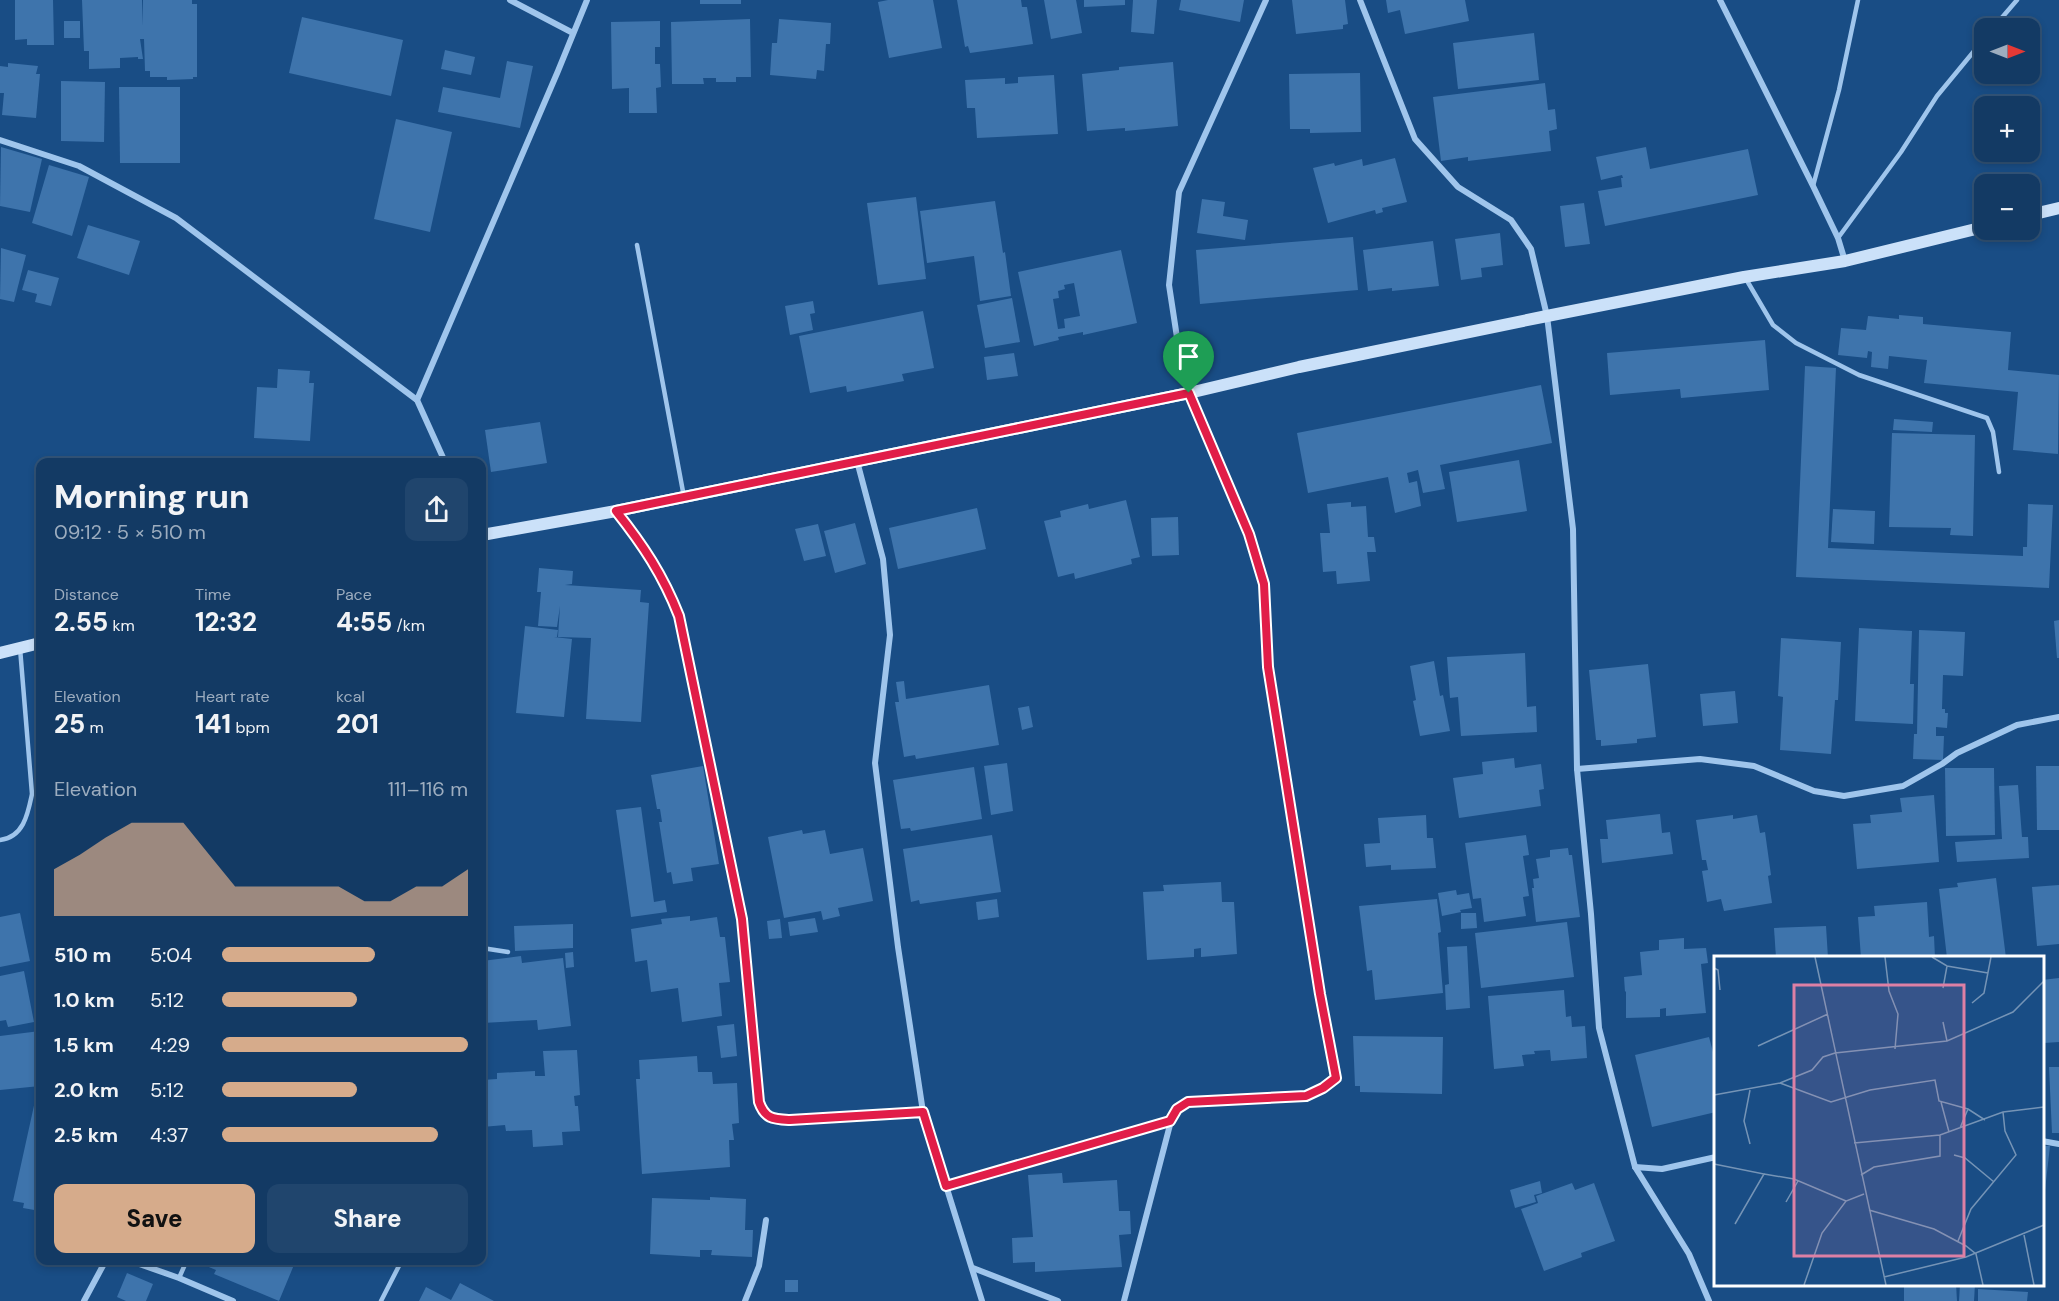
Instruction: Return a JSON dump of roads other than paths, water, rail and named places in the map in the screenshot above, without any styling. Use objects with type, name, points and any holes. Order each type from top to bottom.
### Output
[{"type":"main road","points":[[2040,213],[2059,208]]},
{"type":"main road","points":[[486,534],[616,511],[1189,393],[1299,367],[1547,316],[1744,277],[1845,261],[1974,229]]},
{"type":"main road","points":[[0,653],[36,644]]},
{"type":"street","points":[[510,0],[573,33]]},
{"type":"street","points":[[417,400],[587,0]]},
{"type":"street","points":[[1124,1301],[1170,1121],[1177,1109],[1188,1102],[1306,1096],[1323,1088],[1336,1078],[1320,994],[1268,667],[1264,584],[1249,534],[1189,393],[1178,344],[1169,285],[1179,192],[1266,0]]},
{"type":"street","points":[[1360,0],[1415,139],[1458,187],[1511,220],[1531,249],[1547,316],[1573,529],[1577,769],[1599,1028],[1635,1167],[1689,1254],[1709,1301]]},
{"type":"street","points":[[1720,0],[1838,238],[1845,261]]},
{"type":"street","points":[[0,140],[79,166],[176,218],[417,400],[443,458]]},
{"type":"street","points":[[856,460],[883,559],[890,635],[875,763],[898,947],[923,1112],[982,1301]]},
{"type":"street","points":[[616,511],[647,550],[669,588],[679,616],[742,919],[759,1102],[762,1112],[770,1119],[790,1120],[923,1112]]},
{"type":"street","points":[[1577,769],[1700,759],[1754,766],[1814,791],[1844,796],[1903,786],[1957,753],[2017,725],[2059,717]]},
{"type":"street","points":[[946,1186],[1170,1121]]},
{"type":"street","points":[[2044,1141],[2059,1144]]},
{"type":"street","points":[[1635,1167],[1662,1169],[1714,1157]]},
{"type":"street","points":[[746,1301],[759,1266],[766,1220]]},
{"type":"street","points":[[84,1301],[103,1265]]},
{"type":"street","points":[[142,1265],[232,1301]]},
{"type":"street","points":[[973,1268],[1058,1301]]},
{"type":"lane","points":[[1813,186],[1839,90],[1858,0]]},
{"type":"lane","points":[[2002,18],[2017,0]]},
{"type":"lane","points":[[1838,238],[1901,152],[1937,96],[1974,51]]},
{"type":"lane","points":[[637,245],[684,497]]},
{"type":"lane","points":[[1744,277],[1773,325],[1796,343],[1859,375],[1987,418],[1993,432],[1999,472]]},
{"type":"lane","points":[[0,840],[19,830],[28,818],[32,794],[20,648]]},
{"type":"lane","points":[[486,949],[508,952]]},
{"type":"lane","points":[[179,1278],[185,1265]]},
{"type":"lane","points":[[381,1301],[399,1265]]}]
